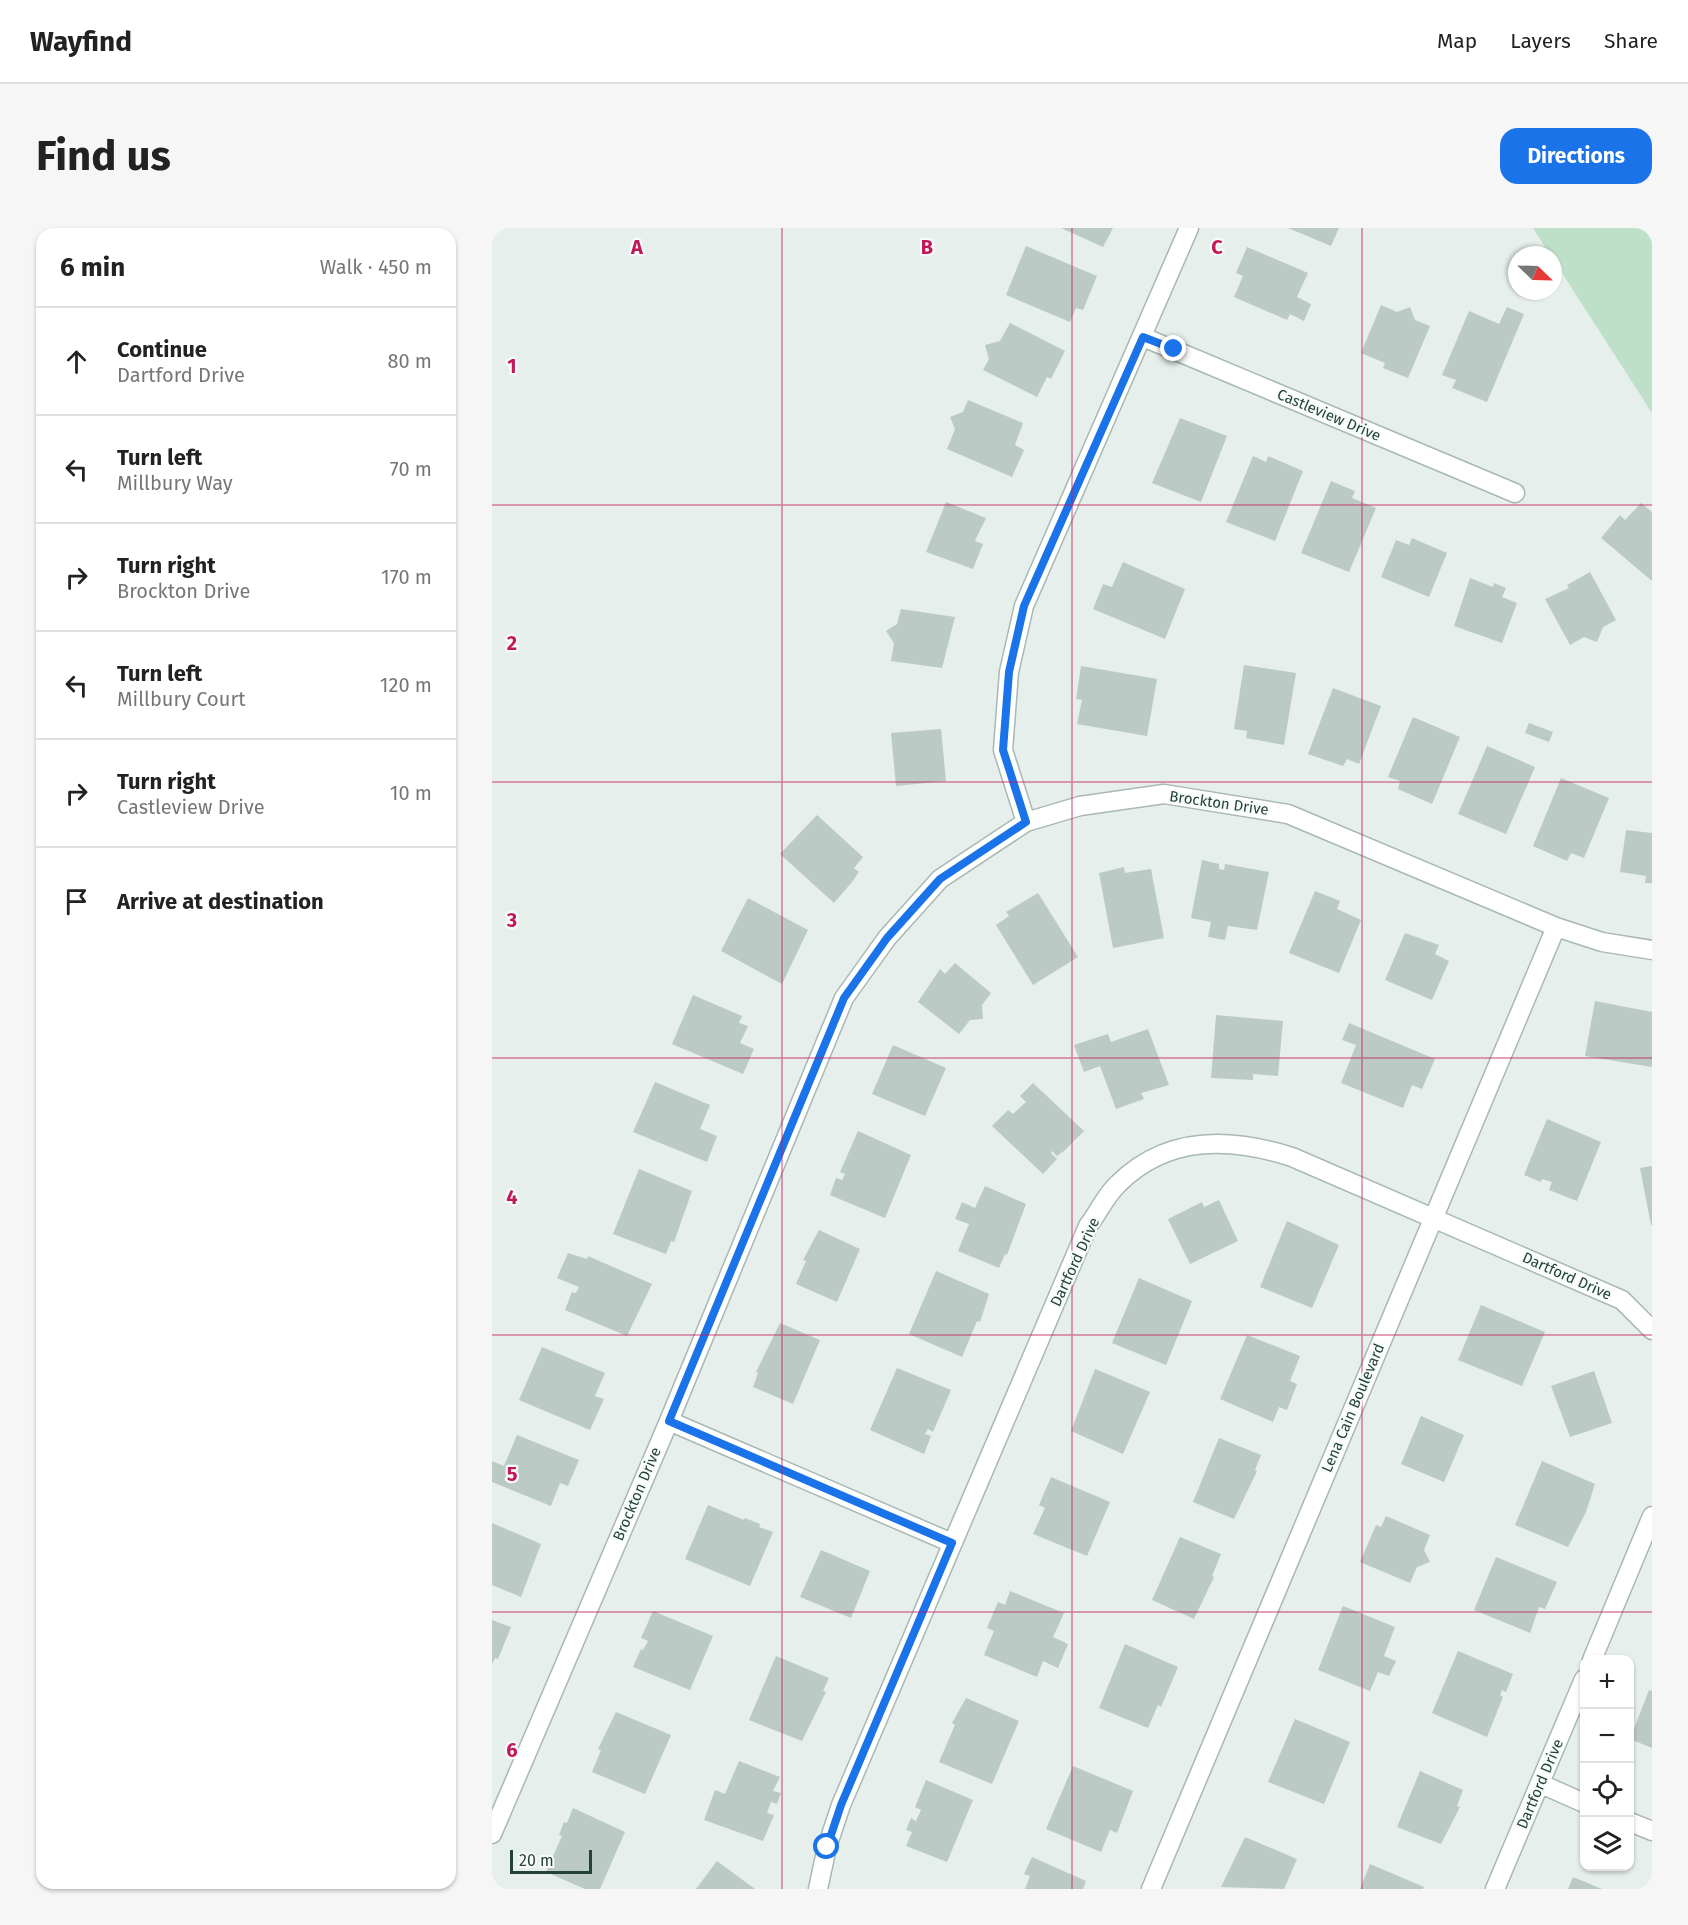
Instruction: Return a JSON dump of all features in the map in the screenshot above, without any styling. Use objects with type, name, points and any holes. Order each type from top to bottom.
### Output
[{"type":"street","points":[[1026,822],[1003,750],[1009,672],[1024,606],[1190,228]]},
{"type":"street","name":"Castleview Drive","points":[[1143,337],[1515,493]]},
{"type":"street","name":"Brockton Drive","points":[[492,1834],[669,1421],[844,998],[887,938],[940,879],[1026,822],[1080,806],[1164,795],[1288,814],[1556,927],[1602,942],[1652,950]]},
{"type":"street","name":"Lena Cain Boulevard","points":[[1151,1889],[1556,927]]},
{"type":"street","name":"Dartford Drive","points":[[819,1889],[827,1847],[841,1805],[1088,1226],[1117,1185],[1146,1162],[1190,1146],[1224,1142],[1264,1148],[1292,1157],[1622,1300],[1652,1330]]},
{"type":"street","points":[[669,1421],[952,1543]]},
{"type":"street","points":[[1594,1655],[1652,1516]]},
{"type":"street","name":"Dartford Drive","points":[[1495,1889],[1580,1689]]},
{"type":"street","points":[[1541,1784],[1580,1801]]},
{"type":"street","points":[[1634,1824],[1652,1831]]},
{"type":"green space","points":[[1533,228],[1652,228],[1652,413],[1562,273],[1562,246],[1544,246]]},
{"type":"building","points":[[1061,228],[1113,228],[1103,247]]},
{"type":"building","points":[[1288,228],[1339,228],[1331,246]]},
{"type":"building","points":[[1026,246],[1097,276],[1083,310],[1076,308],[1070,322],[1006,295]]},
{"type":"building","points":[[1247,247],[1308,273],[1297,297],[1311,304],[1304,321],[1290,314],[1287,320],[1234,297],[1243,276],[1236,273]]},
{"type":"building","points":[[1381,305],[1397,312],[1410,307],[1415,320],[1430,326],[1408,378],[1383,368],[1385,363],[1361,353]]},
{"type":"building","points":[[1507,307],[1524,314],[1487,402],[1452,388],[1456,380],[1442,375],[1469,311],[1499,324]]},
{"type":"building","points":[[1010,323],[1065,351],[1051,379],[1047,377],[1037,397],[983,370],[989,359],[985,345],[1000,341]]},
{"type":"building","points":[[968,400],[1023,423],[1015,445],[1024,450],[1012,477],[947,449],[955,429],[950,417],[963,412]]},
{"type":"building","points":[[1180,418],[1227,436],[1201,502],[1152,483]]},
{"type":"building","points":[[1253,456],[1266,462],[1268,456],[1303,471],[1275,541],[1226,522]]},
{"type":"building","points":[[1331,481],[1355,491],[1352,498],[1376,508],[1349,572],[1301,553]]},
{"type":"building","points":[[946,502],[986,518],[975,541],[983,544],[973,569],[926,552]]},
{"type":"building","points":[[1641,503],[1652,512],[1652,581],[1601,538],[1620,515],[1625,520]]},
{"type":"building","points":[[1412,538],[1447,553],[1429,597],[1381,577],[1396,540],[1409,545]]},
{"type":"building","points":[[1123,562],[1185,589],[1165,639],[1093,609],[1103,584],[1112,587]]},
{"type":"building","points":[[1590,572],[1616,620],[1603,627],[1597,642],[1584,637],[1570,645],[1545,599],[1569,588],[1567,585]]},
{"type":"building","points":[[1470,578],[1493,587],[1494,583],[1506,588],[1502,597],[1517,603],[1502,643],[1454,626]]},
{"type":"building","points":[[901,609],[955,617],[942,668],[891,661],[894,643],[886,631],[897,624]]},
{"type":"building","points":[[1244,665],[1296,673],[1284,745],[1246,738],[1247,731],[1234,729]]},
{"type":"building","points":[[1081,666],[1157,679],[1147,736],[1077,724],[1082,700],[1076,699]]},
{"type":"building","points":[[1333,688],[1381,706],[1359,764],[1347,759],[1343,766],[1308,754]]},
{"type":"building","points":[[1413,717],[1460,737],[1432,804],[1398,789],[1400,781],[1388,777]]},
{"type":"building","points":[[1529,723],[1553,732],[1549,742],[1525,733]]},
{"type":"building","points":[[941,729],[946,781],[896,786],[891,733]]},
{"type":"building","points":[[1487,746],[1535,767],[1506,834],[1458,814]]},
{"type":"building","points":[[1561,778],[1609,798],[1584,858],[1571,853],[1567,861],[1533,846]]},
{"type":"building","points":[[817,815],[863,857],[854,868],[859,872],[834,903],[780,854]]},
{"type":"building","points":[[1626,830],[1652,833],[1652,883],[1645,883],[1646,876],[1620,872]]},
{"type":"building","points":[[1202,860],[1219,864],[1219,869],[1224,870],[1225,864],[1269,872],[1257,930],[1228,926],[1225,940],[1208,937],[1211,922],[1191,918]]},
{"type":"building","points":[[1124,867],[1125,873],[1151,869],[1164,938],[1113,948],[1099,873]]},
{"type":"building","points":[[1315,891],[1340,901],[1337,909],[1361,920],[1339,973],[1289,953]]},
{"type":"building","points":[[1038,893],[1078,957],[1033,985],[996,925],[1009,916],[1006,912]]},
{"type":"building","points":[[748,898],[808,930],[782,984],[721,951]]},
{"type":"building","points":[[1405,933],[1439,945],[1435,954],[1449,961],[1432,1000],[1385,980]]},
{"type":"building","points":[[955,963],[991,993],[982,1005],[983,1019],[970,1020],[959,1034],[918,1002],[940,969],[945,974]]},
{"type":"building","points":[[693,995],[742,1016],[739,1023],[748,1026],[740,1043],[754,1049],[743,1074],[672,1044]]},
{"type":"building","points":[[1595,1001],[1652,1012],[1652,1067],[1585,1056]]},
{"type":"building","points":[[1216,1015],[1283,1021],[1278,1076],[1253,1074],[1253,1080],[1211,1078]]},
{"type":"building","points":[[1349,1023],[1435,1059],[1422,1089],[1412,1085],[1403,1108],[1341,1083],[1356,1045],[1342,1040]]},
{"type":"building","points":[[1148,1029],[1169,1085],[1141,1093],[1144,1099],[1116,1109],[1100,1066],[1084,1072],[1074,1045],[1108,1034],[1111,1042]]},
{"type":"building","points":[[893,1045],[946,1068],[925,1116],[872,1094]]},
{"type":"building","points":[[655,1082],[710,1105],[700,1129],[717,1136],[707,1162],[633,1132]]},
{"type":"building","points":[[1033,1083],[1084,1131],[1057,1156],[1052,1151],[1051,1153],[1057,1159],[1043,1174],[992,1126],[1008,1110],[1013,1114],[1026,1102],[1020,1096]]},
{"type":"building","points":[[1547,1119],[1601,1142],[1577,1201],[1549,1190],[1552,1182],[1542,1179],[1541,1182],[1524,1175]]},
{"type":"building","points":[[858,1131],[911,1155],[885,1218],[830,1195],[836,1178],[842,1180],[845,1174],[840,1172]]},
{"type":"building","points":[[1652,1166],[1652,1225],[1651,1225],[1640,1168]]},
{"type":"building","points":[[639,1169],[692,1191],[674,1242],[671,1241],[666,1254],[613,1234]]},
{"type":"building","points":[[985,1186],[1026,1204],[1007,1255],[1005,1254],[999,1268],[958,1251],[969,1224],[955,1219],[962,1202],[975,1208]]},
{"type":"building","points":[[1219,1200],[1238,1241],[1190,1264],[1168,1219],[1202,1202],[1204,1207]]},
{"type":"building","points":[[1287,1221],[1339,1245],[1312,1308],[1260,1287]]},
{"type":"building","points":[[819,1230],[860,1249],[837,1302],[796,1284],[806,1261],[803,1260]]},
{"type":"building","points":[[568,1253],[587,1259],[588,1256],[652,1284],[627,1336],[565,1310],[572,1292],[576,1293],[579,1287],[557,1278]]},
{"type":"building","points":[[936,1271],[989,1294],[980,1322],[977,1321],[962,1357],[909,1334]]},
{"type":"building","points":[[1139,1278],[1192,1301],[1166,1365],[1112,1343]]},
{"type":"building","points":[[1481,1305],[1545,1332],[1522,1386],[1458,1360]]},
{"type":"building","points":[[780,1323],[820,1340],[793,1404],[753,1387],[758,1373],[756,1372]]},
{"type":"building","points":[[1247,1335],[1300,1356],[1290,1381],[1297,1384],[1287,1410],[1279,1407],[1273,1422],[1220,1399]]},
{"type":"building","points":[[542,1347],[605,1373],[595,1396],[604,1399],[590,1430],[519,1400]]},
{"type":"building","points":[[897,1368],[951,1390],[933,1432],[928,1429],[925,1434],[931,1436],[924,1454],[870,1430]]},
{"type":"building","points":[[1095,1369],[1150,1392],[1123,1454],[1071,1431]]},
{"type":"building","points":[[1594,1371],[1612,1423],[1570,1437],[1551,1386]]},
{"type":"building","points":[[1421,1416],[1464,1435],[1444,1482],[1401,1464]]},
{"type":"building","points":[[517,1435],[579,1460],[568,1486],[560,1483],[551,1506],[492,1482],[492,1461],[504,1466]]},
{"type":"building","points":[[1219,1438],[1261,1455],[1255,1470],[1257,1471],[1234,1519],[1193,1502]]},
{"type":"building","points":[[1542,1461],[1595,1484],[1586,1512],[1568,1547],[1515,1525]]},
{"type":"building","points":[[1051,1477],[1110,1502],[1087,1556],[1033,1534],[1045,1508],[1039,1505]]},
{"type":"building","points":[[708,1505],[760,1524],[759,1527],[773,1532],[750,1586],[685,1559]]},
{"type":"building","points":[[1386,1516],[1430,1535],[1424,1550],[1430,1562],[1417,1567],[1410,1583],[1360,1562],[1376,1525],[1381,1527]]},
{"type":"building","points":[[492,1523],[541,1544],[521,1597],[492,1585]]},
{"type":"building","points":[[1180,1537],[1221,1554],[1212,1576],[1214,1577],[1194,1619],[1152,1600]]},
{"type":"building","points":[[821,1550],[870,1571],[851,1618],[800,1597]]},
{"type":"building","points":[[1496,1557],[1557,1582],[1545,1609],[1539,1607],[1530,1633],[1474,1610]]},
{"type":"building","points":[[1010,1591],[1064,1613],[1053,1637],[1068,1644],[1058,1668],[1043,1661],[1037,1677],[984,1655],[994,1631],[987,1628],[998,1602],[1005,1605]]},
{"type":"building","points":[[1343,1606],[1395,1627],[1384,1656],[1396,1661],[1389,1676],[1378,1672],[1370,1691],[1318,1670]]},
{"type":"building","points":[[653,1611],[713,1636],[690,1690],[633,1667],[641,1649],[643,1650],[648,1641],[641,1638]]},
{"type":"building","points":[[492,1620],[511,1627],[498,1659],[495,1658],[492,1664]]},
{"type":"building","points":[[1125,1644],[1178,1667],[1161,1707],[1158,1705],[1148,1728],[1099,1708]]},
{"type":"building","points":[[1458,1651],[1513,1674],[1506,1692],[1502,1690],[1500,1695],[1503,1697],[1487,1737],[1432,1713]]},
{"type":"building","points":[[776,1656],[829,1678],[823,1691],[826,1692],[802,1741],[749,1720]]},
{"type":"building","points":[[1649,1690],[1652,1691],[1652,1748],[1634,1741],[1634,1729]]},
{"type":"building","points":[[966,1698],[1019,1721],[992,1784],[939,1762],[955,1725],[952,1723]]},
{"type":"building","points":[[616,1712],[671,1735],[645,1794],[592,1772],[601,1750],[598,1749]]},
{"type":"building","points":[[1295,1719],[1350,1742],[1324,1804],[1268,1782]]},
{"type":"building","points":[[739,1761],[780,1777],[773,1791],[781,1793],[777,1804],[771,1802],[767,1813],[774,1815],[763,1841],[704,1820],[715,1790],[725,1794]]},
{"type":"building","points":[[1073,1766],[1133,1791],[1117,1833],[1110,1830],[1101,1852],[1046,1829]]},
{"type":"building","points":[[1420,1771],[1463,1790],[1457,1806],[1460,1807],[1441,1844],[1397,1827]]},
{"type":"building","points":[[926,1780],[973,1800],[947,1862],[906,1846],[912,1832],[906,1830],[911,1818],[916,1821],[921,1810],[915,1807]]},
{"type":"building","points":[[573,1808],[625,1832],[600,1889],[585,1889],[546,1872],[562,1836],[559,1835],[564,1822],[567,1823]]},
{"type":"building","points":[[1245,1837],[1297,1859],[1284,1889],[1221,1887]]},
{"type":"building","points":[[1032,1857],[1086,1881],[1083,1889],[1025,1889],[1030,1876],[1024,1874]]},
{"type":"building","points":[[717,1861],[755,1889],[696,1889]]},
{"type":"building","points":[[1370,1864],[1424,1887],[1423,1889],[1360,1889]]},
{"type":"building","points":[[1573,1877],[1602,1889],[1568,1889]]},
{"type":"route","points":[[827,1847],[841,1805],[952,1543],[669,1421],[844,998],[887,938],[940,879],[1026,822],[1003,750],[1009,672],[1024,606],[1143,337],[1174,349]]}]
